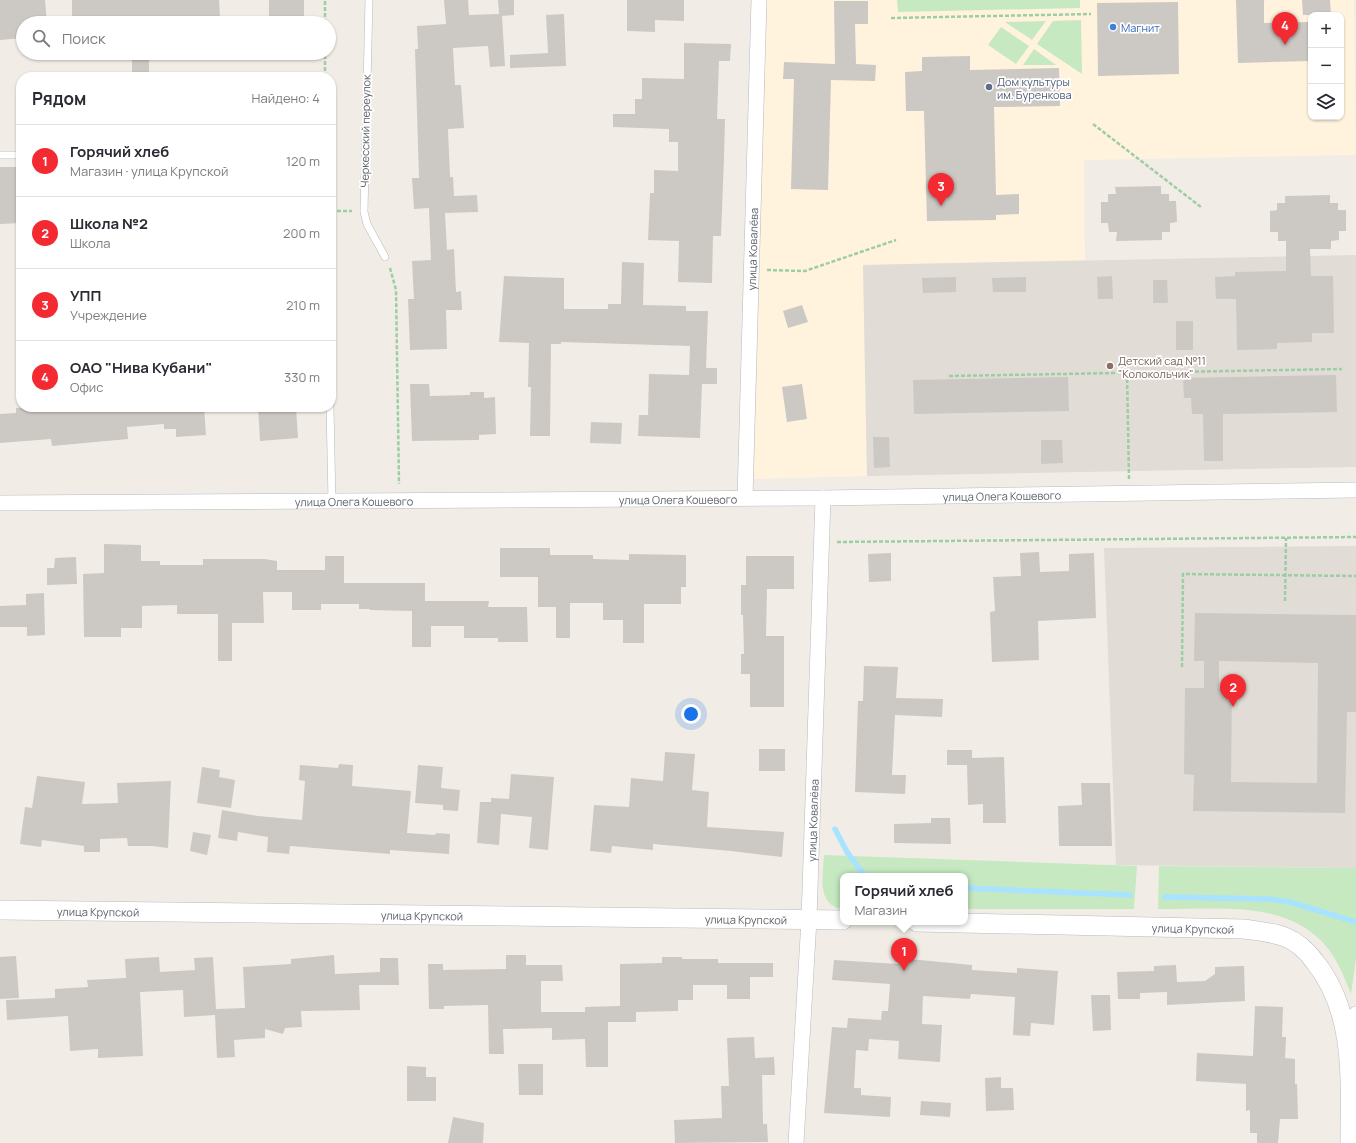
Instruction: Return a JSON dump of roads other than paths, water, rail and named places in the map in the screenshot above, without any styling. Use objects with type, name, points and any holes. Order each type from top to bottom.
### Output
[{"type":"street","name":"улица Ковалёва","points":[[745,498],[759,0]]},
{"type":"street","name":"улица Олега Кошевого","points":[[0,503],[399,502],[823,498],[1356,490]]},
{"type":"street","name":"улица Ковалёва","points":[[796,1143],[809,919],[823,498]]},
{"type":"street","name":"улица Крупской","points":[[0,910],[840,920]]},
{"type":"street","name":"улица Крупской","points":[[968,923],[1244,929],[1281,936],[1299,944],[1326,977],[1335,993],[1343,1018],[1349,1056],[1350,1143]]},
{"type":"street","points":[[1349,1056],[1356,1014]]},
{"type":"lane","name":"Черкесский переулок","points":[[369,0],[364,212],[367,224],[385,257]]},
{"type":"lane","points":[[0,156],[16,155]]},
{"type":"lane","points":[[330,412],[332,502]]},
{"type":"waterway","points":[[835,829],[847,852],[863,873]]},
{"type":"waterway","points":[[968,888],[1130,895]]},
{"type":"waterway","points":[[1165,897],[1268,899],[1290,902],[1356,922]]},
{"type":"place","name":"Магнит","points":[[1113,27]]},
{"type":"place","name":"ОАО \"Нива Кубани\"","points":[[1285,45]]},
{"type":"place","name":"Дом культуры им. Буренкова","points":[[989,87]]},
{"type":"place","name":"УПП","points":[[941,206]]},
{"type":"place","name":"Детский сад №11 \"Колокольчик\"","points":[[1110,366]]},
{"type":"place","name":"Школа №2","points":[[1233,707]]},
{"type":"place","name":"Горячий хлеб","points":[[904,971]]}]
